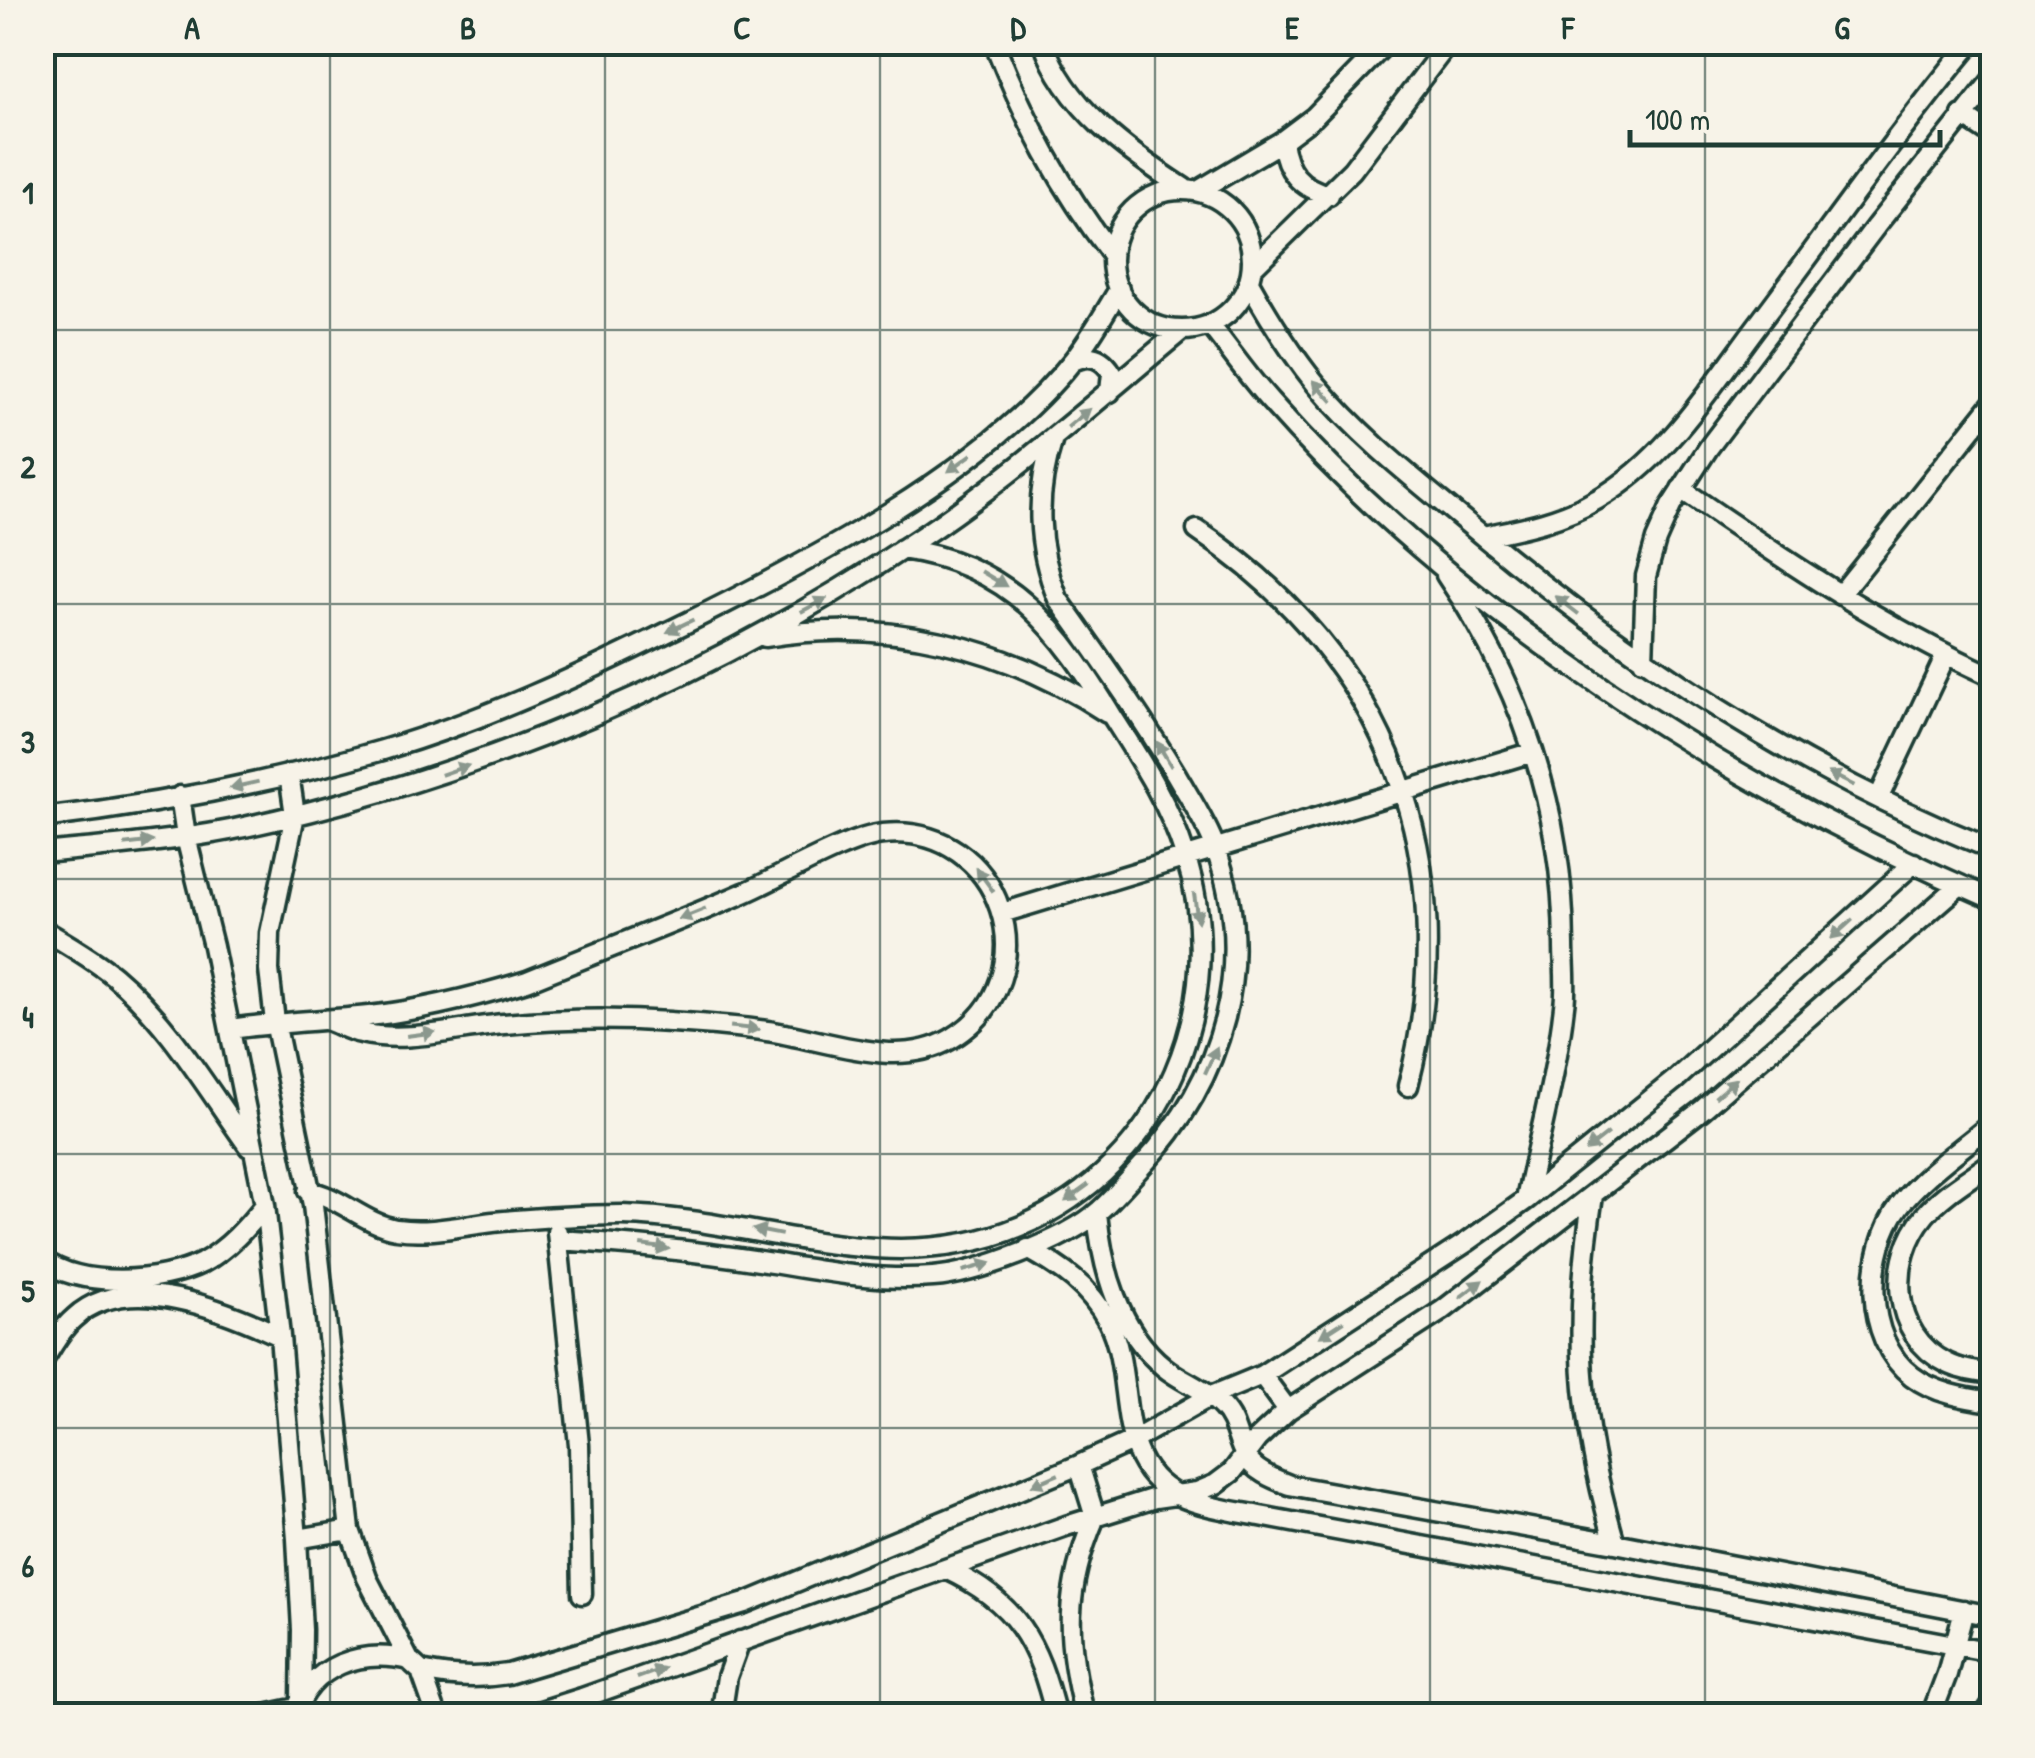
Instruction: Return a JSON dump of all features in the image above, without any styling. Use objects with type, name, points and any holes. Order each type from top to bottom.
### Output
[{"type":"street","points":[[994,42],[1055,175],[1112,255],[1119,289],[1144,319],[1182,330],[1210,324],[1234,308],[1251,275],[1376,140],[1449,42]]},
{"type":"street","points":[[1042,42],[1070,94],[1140,159],[1191,189],[1212,196],[1235,213],[1250,239],[1251,275],[1283,341],[1317,386],[1405,472],[1540,584],[1712,707],[1834,776],[1992,849]]},
{"type":"street","points":[[1112,255],[1118,231],[1134,209],[1157,194],[1191,189],[1282,141],[1314,117],[1388,42]]},
{"type":"street","points":[[1483,536],[1564,516],[1600,499],[1661,448],[1972,42]]},
{"type":"street","points":[[1642,660],[1646,576],[1656,540],[1681,489],[1962,114],[1992,80]]},
{"type":"street","points":[[1962,114],[1992,136]]},
{"type":"street","points":[[1282,141],[1290,171],[1301,183],[1329,195]]},
{"type":"street","points":[[42,818],[180,796],[289,774],[384,749],[508,706],[616,658],[781,575],[866,526],[962,462],[1011,423],[1072,361],[1119,289]]},
{"type":"street","points":[[1210,324],[1270,402],[1342,476],[1520,628],[1684,742],[1816,815],[1992,899]]},
{"type":"street","points":[[42,853],[186,838],[362,799],[500,754],[576,722],[750,640],[836,593],[902,550],[1052,439],[1182,330]]},
{"type":"street","points":[[1072,361],[1090,356],[1100,358],[1112,373],[1110,392]]},
{"type":"street","points":[[1840,595],[1992,404]]},
{"type":"street","points":[[558,1240],[629,1244],[853,1276],[936,1277],[970,1270],[1028,1249],[1097,1213],[1167,1139],[1206,1072],[1228,1014],[1233,976],[1232,929],[1215,848],[1152,734],[1058,599],[1050,578],[1039,509],[1052,439]]},
{"type":"street","points":[[1681,489],[1840,595],[1946,655],[1992,676]]},
{"type":"street","points":[[1198,530],[1287,601],[1336,659],[1376,724],[1405,794],[1422,866],[1429,940],[1424,1013],[1408,1086]]},
{"type":"street","points":[[308,1191],[325,1194],[374,1224],[416,1231],[555,1217],[668,1218],[763,1230],[838,1246],[904,1252],[981,1240],[1052,1210],[1097,1178],[1136,1138],[1166,1092],[1195,1012],[1200,956],[1197,906],[1186,858],[1158,790],[1114,718],[1072,656],[1025,600],[965,564],[902,550]]},
{"type":"street","points":[[1434,558],[1480,625],[1520,711],[1550,808],[1564,903],[1565,1004],[1526,1200]]},
{"type":"street","points":[[750,640],[819,631],[888,632],[922,637],[1022,666],[1114,718]]},
{"type":"street","points":[[1879,797],[1946,655]]},
{"type":"street","points":[[1002,913],[1405,794],[1533,752]]},
{"type":"street","points":[[289,774],[295,815],[270,933],[269,970],[275,1022],[313,1206],[350,1530],[367,1578],[437,1716]]},
{"type":"street","points":[[180,796],[265,1205],[297,1539],[302,1630],[297,1708]]},
{"type":"street","points":[[230,1029],[416,1009],[527,980],[880,834],[925,837],[965,857],[994,892],[1002,913],[1006,950],[990,1002],[965,1030],[932,1048],[914,1052],[878,1052],[770,1031],[665,1021],[507,1024],[396,1037],[360,1033],[326,1020]]},
{"type":"street","points":[[260,1716],[297,1708],[316,1681],[359,1656],[384,1655],[450,1678],[479,1678],[508,1674],[745,1604],[1079,1465],[1132,1441],[1210,1396],[1262,1375],[1526,1200],[1676,1079],[1914,864]]},
{"type":"street","points":[[525,1716],[1095,1517],[1216,1484],[1288,1410],[1443,1310],[1703,1108],[1960,885]]},
{"type":"street","points":[[42,929],[116,978],[140,1003],[179,1048],[256,1156]]},
{"type":"street","points":[[1992,1123],[1898,1207],[1878,1253],[1874,1280],[1882,1334],[1894,1358],[1912,1376],[1933,1388],[1992,1402]]},
{"type":"street","points":[[1992,1162],[1927,1212],[1907,1245],[1899,1283],[1902,1309],[1913,1333],[1928,1350],[1946,1362],[1992,1374]]},
{"type":"street","points":[[1593,1195],[1581,1282],[1583,1406],[1595,1475],[1615,1543]]},
{"type":"street","points":[[44,1262],[75,1275],[162,1278],[203,1262],[238,1238],[265,1205]]},
{"type":"street","points":[[1097,1213],[1108,1278],[1126,1319],[1163,1366],[1210,1396],[1234,1423],[1245,1456],[1272,1479],[1992,1616]]},
{"type":"street","points":[[555,1217],[579,1445],[582,1594]]},
{"type":"street","points":[[1028,1249],[1066,1270],[1108,1321],[1123,1368],[1132,1441],[1150,1472],[1178,1495],[1260,1516],[1992,1652]]},
{"type":"street","points":[[42,1362],[71,1320],[86,1308],[118,1295],[162,1297],[203,1306],[280,1336]]},
{"type":"street","points":[[1262,1375],[1288,1410]]},
{"type":"street","points":[[1079,1465],[1095,1517],[1080,1552],[1068,1626],[1084,1716]]},
{"type":"street","points":[[297,1539],[350,1530]]},
{"type":"street","points":[[946,1569],[996,1598],[1017,1619],[1045,1670],[1056,1716]]},
{"type":"street","points":[[1931,1716],[1964,1610]]},
{"type":"street","points":[[722,1716],[727,1677],[740,1640]]},
{"type":"street","points":[[582,1698],[603,1716]]},
{"type":"street","points":[[1984,1716],[1992,1704]]}]
